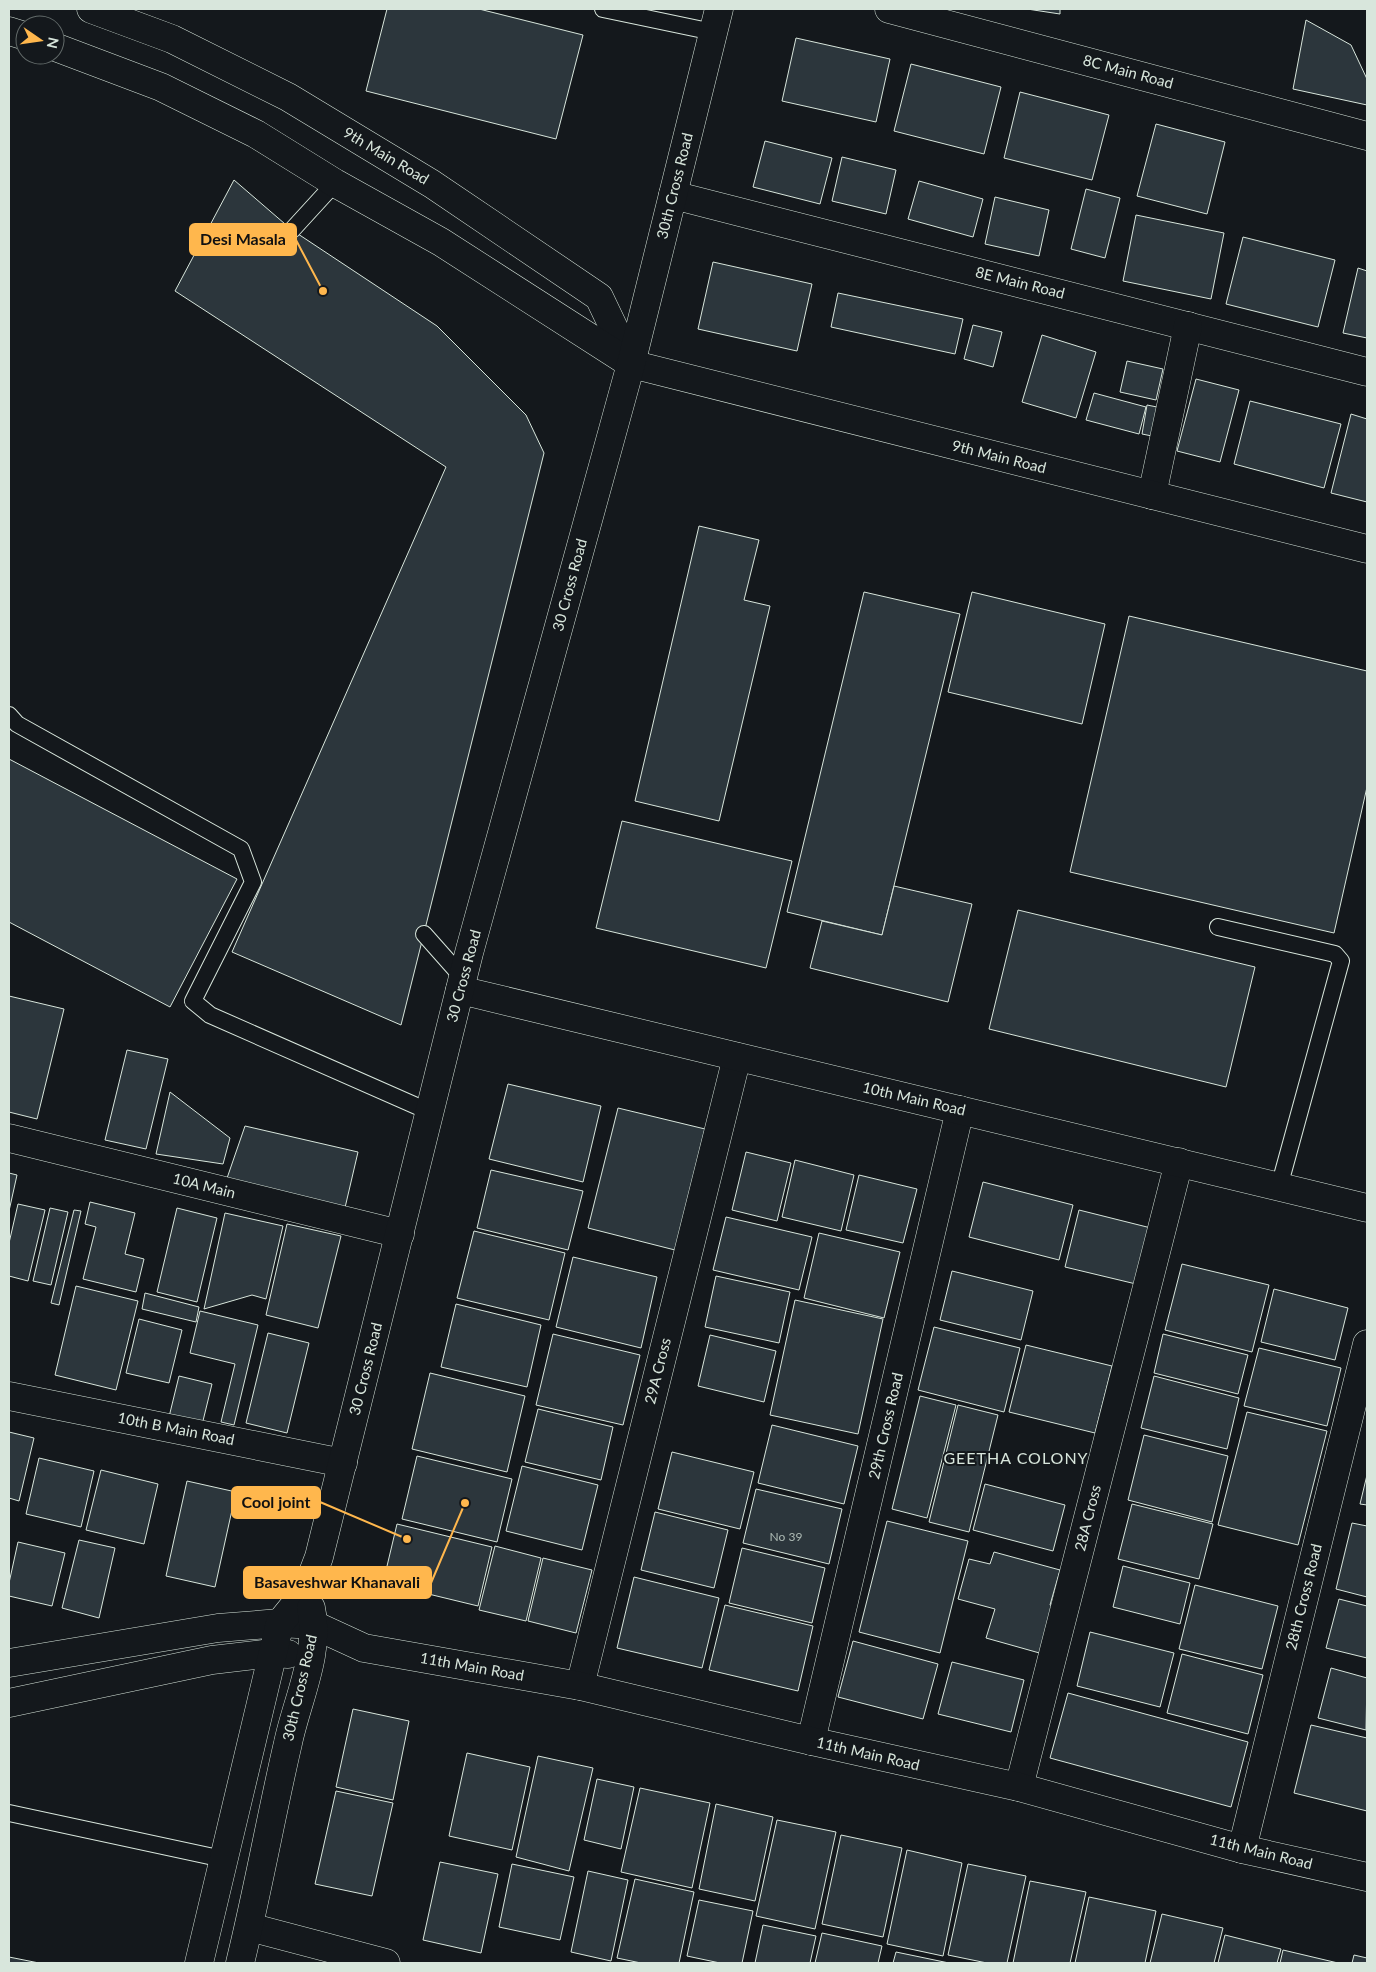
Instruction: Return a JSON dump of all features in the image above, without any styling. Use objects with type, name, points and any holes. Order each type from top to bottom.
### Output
[{"type":"main road","name":"9th Main Road","points":[[91,9],[172,38],[288,97],[432,184],[599,298],[631,364]]},
{"type":"main road","name":"8C Main Road","points":[[889,9],[1367,136]]},
{"type":"main road","name":"30th Cross Road","points":[[631,364],[716,20]]},
{"type":"main road","name":"9th Main Road","points":[[65,51],[161,86],[256,134],[335,183],[441,242],[631,364],[1367,549]]},
{"type":"main road","name":"8E Main Road","points":[[673,195],[1367,372]]},
{"type":"main road","points":[[1152,495],[1188,326]]},
{"type":"main road","name":"30 Cross Road","points":[[306,1591],[319,1557],[461,984],[631,364]]},
{"type":"main road","name":"10th Main Road","points":[[461,984],[737,1057],[1367,1208]]},
{"type":"main road","name":"29A Cross","points":[[580,1686],[737,1057]]},
{"type":"main road","name":"29th Cross Road","points":[[811,1741],[960,1110]]},
{"type":"main road","name":"10A Main","points":[[9,1138],[400,1234]]},
{"type":"main road","name":"28A Cross","points":[[1019,1787],[1179,1162]]},
{"type":"main road","name":"28th Cross Road","points":[[1242,1849],[1367,1344]]},
{"type":"main road","name":"10th B Main Road","points":[[9,1396],[343,1463]]},
{"type":"main road","name":"30th Cross Road","points":[[240,1963],[289,1739],[311,1654],[314,1625],[306,1591]]},
{"type":"main road","points":[[199,1963],[280,1623],[306,1591]]},
{"type":"main road","name":"11th Main Road","points":[[9,1663],[218,1628],[280,1623],[314,1625],[364,1648],[580,1686],[811,1741],[1019,1787],[1242,1849],[1367,1877]]},
{"type":"main road","name":"11th Main Road","points":[[9,1703],[212,1660],[272,1653],[311,1654],[364,1648]]},
{"type":"main road","points":[[249,1927],[386,1963]]},
{"type":"lane","points":[[603,9],[716,20]]},
{"type":"lane","points":[[292,230],[335,183]]},
{"type":"lane","points":[[9,715],[17,724],[240,849],[253,882],[193,1001],[210,1015],[430,1112]]},
{"type":"lane","points":[[1218,927],[1335,954],[1341,961],[1279,1187]]},
{"type":"lane","points":[[424,934],[461,984]]},
{"type":"lane","points":[[9,1813],[223,1859]]},
{"type":"building","points":[[387,9],[479,9],[583,35],[556,139],[366,91]]},
{"type":"building","points":[[1027,9],[1060,9],[1060,14]]},
{"type":"building","points":[[1306,20],[1351,45],[1367,79],[1367,105],[1293,89]]},
{"type":"building","points":[[796,38],[890,59],[876,122],[782,101]]},
{"type":"building","points":[[911,64],[1001,87],[984,154],[894,131]]},
{"type":"building","points":[[1020,92],[1109,115],[1092,180],[1004,158]]},
{"type":"building","points":[[1156,124],[1225,142],[1207,214],[1137,196]]},
{"type":"building","points":[[765,141],[832,158],[820,204],[753,187]]},
{"type":"building","points":[[842,157],[896,170],[886,214],[832,201]]},
{"type":"building","points":[[234,180],[292,230],[437,326],[526,415],[544,453],[401,1025],[232,952],[446,467],[175,291]]},
{"type":"building","points":[[919,181],[983,199],[973,237],[908,219]]},
{"type":"building","points":[[1086,189],[1120,198],[1105,258],[1071,249]]},
{"type":"building","points":[[995,197],[1049,210],[1039,256],[985,244]]},
{"type":"building","points":[[1136,215],[1224,233],[1211,299],[1123,281]]},
{"type":"building","points":[[1243,237],[1335,260],[1318,327],[1226,304]]},
{"type":"building","points":[[713,262],[812,284],[797,351],[698,329]]},
{"type":"building","points":[[1358,268],[1367,271],[1367,338],[1343,333]]},
{"type":"building","points":[[838,293],[963,319],[955,354],[831,327]]},
{"type":"building","points":[[973,325],[1002,332],[993,367],[964,359]]},
{"type":"building","points":[[1042,335],[1096,352],[1076,418],[1022,402]]},
{"type":"building","points":[[1127,361],[1163,369],[1156,400],[1120,392]]},
{"type":"building","points":[[1196,379],[1239,390],[1220,462],[1177,451]]},
{"type":"building","points":[[1094,393],[1146,407],[1139,434],[1086,420]]},
{"type":"building","points":[[1250,401],[1341,424],[1324,488],[1234,464]]},
{"type":"building","points":[[1147,405],[1167,409],[1162,438],[1142,434]]},
{"type":"building","points":[[1351,414],[1367,419],[1367,502],[1331,493]]},
{"type":"building","points":[[699,526],[759,540],[744,600],[770,606],[719,821],[635,801]]},
{"type":"building","points":[[864,592],[960,614],[882,935],[787,912]]},
{"type":"building","points":[[972,592],[1105,624],[1082,724],[948,692]]},
{"type":"building","points":[[1129,616],[1367,671],[1367,787],[1334,933],[1070,872]]},
{"type":"building","points":[[9,759],[237,879],[170,1007],[9,922]]},
{"type":"building","points":[[622,821],[792,861],[766,968],[596,928]]},
{"type":"building","points":[[894,886],[972,904],[948,1002],[810,968],[822,921],[882,935]]},
{"type":"building","points":[[1018,910],[1255,967],[1226,1087],[989,1029]]},
{"type":"building","points":[[9,996],[64,1009],[37,1119],[9,1112]]},
{"type":"building","points":[[127,1050],[168,1059],[146,1149],[105,1140]]},
{"type":"building","points":[[508,1084],[601,1106],[583,1182],[489,1159]]},
{"type":"building","points":[[170,1092],[230,1138],[223,1164],[156,1154]]},
{"type":"building","points":[[618,1108],[705,1129],[675,1250],[588,1228]]},
{"type":"building","points":[[245,1126],[358,1152],[344,1212],[225,1184]]},
{"type":"building","points":[[746,1152],[791,1163],[777,1221],[732,1210]]},
{"type":"building","points":[[795,1160],[854,1175],[841,1231],[782,1217]]},
{"type":"building","points":[[491,1170],[583,1191],[568,1250],[477,1228]]},
{"type":"building","points":[[9,1173],[17,1175],[9,1211]]},
{"type":"building","points":[[859,1175],[917,1189],[903,1243],[846,1230]]},
{"type":"building","points":[[983,1182],[1073,1205],[1059,1260],[969,1237]]},
{"type":"building","points":[[90,1202],[135,1213],[125,1254],[144,1259],[136,1292],[83,1279],[96,1227],[85,1224]]},
{"type":"building","points":[[18,1204],[45,1210],[28,1281],[9,1276],[9,1243]]},
{"type":"building","points":[[50,1208],[68,1212],[51,1285],[33,1281]]},
{"type":"building","points":[[177,1208],[217,1218],[197,1302],[157,1292]]},
{"type":"building","points":[[74,1210],[81,1211],[59,1305],[51,1303]]},
{"type":"building","points":[[1079,1210],[1151,1228],[1136,1284],[1065,1267]]},
{"type":"building","points":[[225,1213],[283,1226],[266,1299],[252,1295],[204,1309]]},
{"type":"building","points":[[726,1217],[812,1237],[799,1290],[713,1270]]},
{"type":"building","points":[[287,1224],[341,1236],[318,1328],[266,1315]]},
{"type":"building","points":[[474,1231],[565,1253],[549,1320],[457,1298]]},
{"type":"building","points":[[819,1233],[900,1252],[884,1318],[804,1298]]},
{"type":"building","points":[[573,1257],[657,1277],[641,1348],[556,1327]]},
{"type":"building","points":[[1182,1264],[1269,1285],[1252,1352],[1165,1330]]},
{"type":"building","points":[[952,1271],[1033,1291],[1021,1340],[940,1320]]},
{"type":"building","points":[[716,1276],[790,1292],[779,1343],[705,1327]]},
{"type":"building","points":[[76,1286],[138,1301],[116,1390],[55,1375]]},
{"type":"building","points":[[1274,1289],[1348,1308],[1335,1360],[1261,1342]]},
{"type":"building","points":[[145,1293],[199,1307],[196,1322],[142,1309]]},
{"type":"building","points":[[795,1300],[883,1319],[858,1434],[770,1415]]},
{"type":"building","points":[[456,1304],[541,1325],[527,1387],[441,1367]]},
{"type":"building","points":[[200,1311],[258,1325],[234,1425],[221,1422],[235,1364],[190,1353]]},
{"type":"building","points":[[139,1319],[182,1330],[169,1383],[126,1373]]},
{"type":"building","points":[[934,1327],[1020,1348],[1004,1412],[918,1390]]},
{"type":"building","points":[[268,1333],[309,1343],[287,1433],[246,1423]]},
{"type":"building","points":[[553,1334],[640,1355],[623,1425],[536,1405]]},
{"type":"building","points":[[1163,1334],[1248,1355],[1238,1394],[1154,1373]]},
{"type":"building","points":[[710,1335],[776,1351],[764,1402],[698,1386]]},
{"type":"building","points":[[1026,1345],[1112,1366],[1095,1433],[1009,1412]]},
{"type":"building","points":[[1259,1348],[1341,1368],[1327,1426],[1244,1406]]},
{"type":"building","points":[[430,1373],[525,1396],[507,1472],[412,1449]]},
{"type":"building","points":[[179,1376],[212,1384],[201,1429],[168,1421]]},
{"type":"building","points":[[1154,1376],[1239,1398],[1227,1449],[1141,1428]]},
{"type":"building","points":[[920,1396],[956,1405],[927,1518],[892,1509]]},
{"type":"building","points":[[958,1405],[998,1415],[969,1532],[929,1522]]},
{"type":"building","points":[[538,1409],[613,1427],[601,1480],[525,1462]]},
{"type":"building","points":[[1247,1412],[1327,1431],[1298,1545],[1218,1525]]},
{"type":"building","points":[[772,1425],[858,1446],[844,1504],[758,1483]]},
{"type":"building","points":[[9,1432],[34,1438],[19,1501],[9,1498]]},
{"type":"building","points":[[1144,1435],[1228,1456],[1212,1522],[1128,1500]]},
{"type":"building","points":[[672,1452],[754,1472],[740,1529],[658,1509]]},
{"type":"building","points":[[417,1456],[512,1479],[497,1542],[402,1519]]},
{"type":"building","points":[[39,1458],[94,1471],[81,1527],[26,1514]]},
{"type":"building","points":[[522,1466],[598,1485],[582,1550],[506,1531]]},
{"type":"building","points":[[101,1470],[158,1484],[144,1544],[86,1530]]},
{"type":"building","points":[[1367,1475],[1367,1505],[1360,1504]]},
{"type":"building","points":[[187,1481],[236,1492],[215,1587],[166,1576]]},
{"type":"building","points":[[985,1484],[1065,1505],[1053,1551],[973,1530]]},
{"type":"building","points":[[756,1489],[842,1509],[829,1564],[743,1543]]},
{"type":"building","points":[[1132,1504],[1213,1524],[1199,1579],[1118,1559]]},
{"type":"building","points":[[655,1512],[728,1530],[714,1588],[641,1570]]},
{"type":"building","points":[[887,1521],[968,1541],[940,1653],[859,1632]]},
{"type":"building","points":[[1352,1523],[1367,1526],[1367,1597],[1336,1589]]},
{"type":"building","points":[[397,1524],[492,1547],[478,1606],[383,1583]]},
{"type":"building","points":[[79,1540],[115,1548],[99,1618],[62,1608]]},
{"type":"building","points":[[18,1542],[65,1553],[52,1606],[9,1596],[9,1583]]},
{"type":"building","points":[[495,1546],[541,1558],[526,1621],[479,1610]]},
{"type":"building","points":[[742,1548],[825,1568],[812,1623],[729,1603]]},
{"type":"building","points":[[994,1552],[1060,1570],[1050,1605],[1056,1607],[1043,1654],[986,1638],[995,1609],[958,1599],[969,1559],[990,1564]]},
{"type":"building","points":[[543,1558],[592,1570],[576,1633],[528,1621]]},
{"type":"building","points":[[1123,1566],[1190,1583],[1180,1624],[1113,1607]]},
{"type":"building","points":[[634,1577],[719,1598],[702,1668],[617,1648]]},
{"type":"building","points":[[1195,1585],[1278,1606],[1262,1669],[1179,1649]]},
{"type":"building","points":[[1339,1599],[1367,1606],[1367,1658],[1326,1648]]},
{"type":"building","points":[[725,1605],[813,1626],[798,1691],[709,1670]]},
{"type":"building","points":[[1090,1632],[1174,1653],[1160,1707],[1077,1686]]},
{"type":"building","points":[[853,1641],[938,1664],[923,1719],[838,1697]]},
{"type":"building","points":[[1182,1654],[1263,1675],[1248,1734],[1167,1713]]},
{"type":"building","points":[[952,1662],[1024,1680],[1011,1732],[938,1714]]},
{"type":"building","points":[[1331,1668],[1367,1678],[1366,1730],[1318,1718]]},
{"type":"building","points":[[1068,1693],[1248,1742],[1231,1807],[1050,1758]]},
{"type":"building","points":[[353,1709],[409,1721],[393,1800],[336,1787]]},
{"type":"building","points":[[1311,1725],[1367,1738],[1367,1811],[1294,1793]]},
{"type":"building","points":[[467,1753],[530,1767],[512,1850],[449,1836]]},
{"type":"building","points":[[538,1756],[593,1768],[569,1871],[516,1857]]},
{"type":"building","points":[[597,1779],[634,1787],[621,1849],[584,1840]]},
{"type":"building","points":[[640,1788],[710,1803],[692,1888],[621,1872]]},
{"type":"building","points":[[336,1791],[393,1803],[372,1896],[315,1884]]},
{"type":"building","points":[[716,1804],[773,1817],[755,1901],[699,1889]]},
{"type":"building","points":[[777,1820],[836,1832],[815,1929],[756,1916]]},
{"type":"building","points":[[841,1835],[902,1848],[883,1937],[822,1924]]},
{"type":"building","points":[[907,1850],[962,1863],[943,1956],[887,1944]]},
{"type":"building","points":[[440,1862],[498,1874],[481,1953],[423,1940]]},
{"type":"building","points":[[512,1864],[574,1877],[560,1940],[499,1927]]},
{"type":"building","points":[[968,1864],[1026,1876],[1007,1963],[987,1963],[948,1955]]},
{"type":"building","points":[[588,1871],[628,1880],[611,1961],[571,1952]]},
{"type":"building","points":[[635,1879],[694,1892],[679,1963],[641,1963],[617,1958]]},
{"type":"building","points":[[1030,1881],[1086,1892],[1070,1963],[1013,1963]]},
{"type":"building","points":[[1089,1897],[1156,1911],[1145,1963],[1075,1963]]},
{"type":"building","points":[[699,1900],[753,1911],[742,1963],[720,1963],[687,1956]]},
{"type":"building","points":[[1162,1914],[1223,1928],[1214,1963],[1150,1963]]},
{"type":"building","points":[[763,1925],[816,1936],[810,1963],[755,1963]]},
{"type":"building","points":[[822,1933],[882,1946],[878,1963],[815,1963]]},
{"type":"building","points":[[1225,1935],[1281,1949],[1277,1963],[1218,1963]]},
{"type":"building","points":[[1283,1950],[1338,1963],[1280,1963]]},
{"type":"building","points":[[896,1952],[949,1963],[893,1963]]},
{"type":"building","points":[[1354,1955],[1367,1958],[1367,1963],[1352,1963]]},
{"type":"building","points":[[9,1957],[39,1963],[9,1963]]},
{"type":"place","name":"Desi Masala","points":[[323,291]]},
{"type":"place","name":"Basaveshwar Khanavali","points":[[465,1503]]},
{"type":"place","name":"Cool joint","points":[[407,1539]]},
{"type":"district","name":"GEETHA COLONY","points":[[1016,1458]]}]
